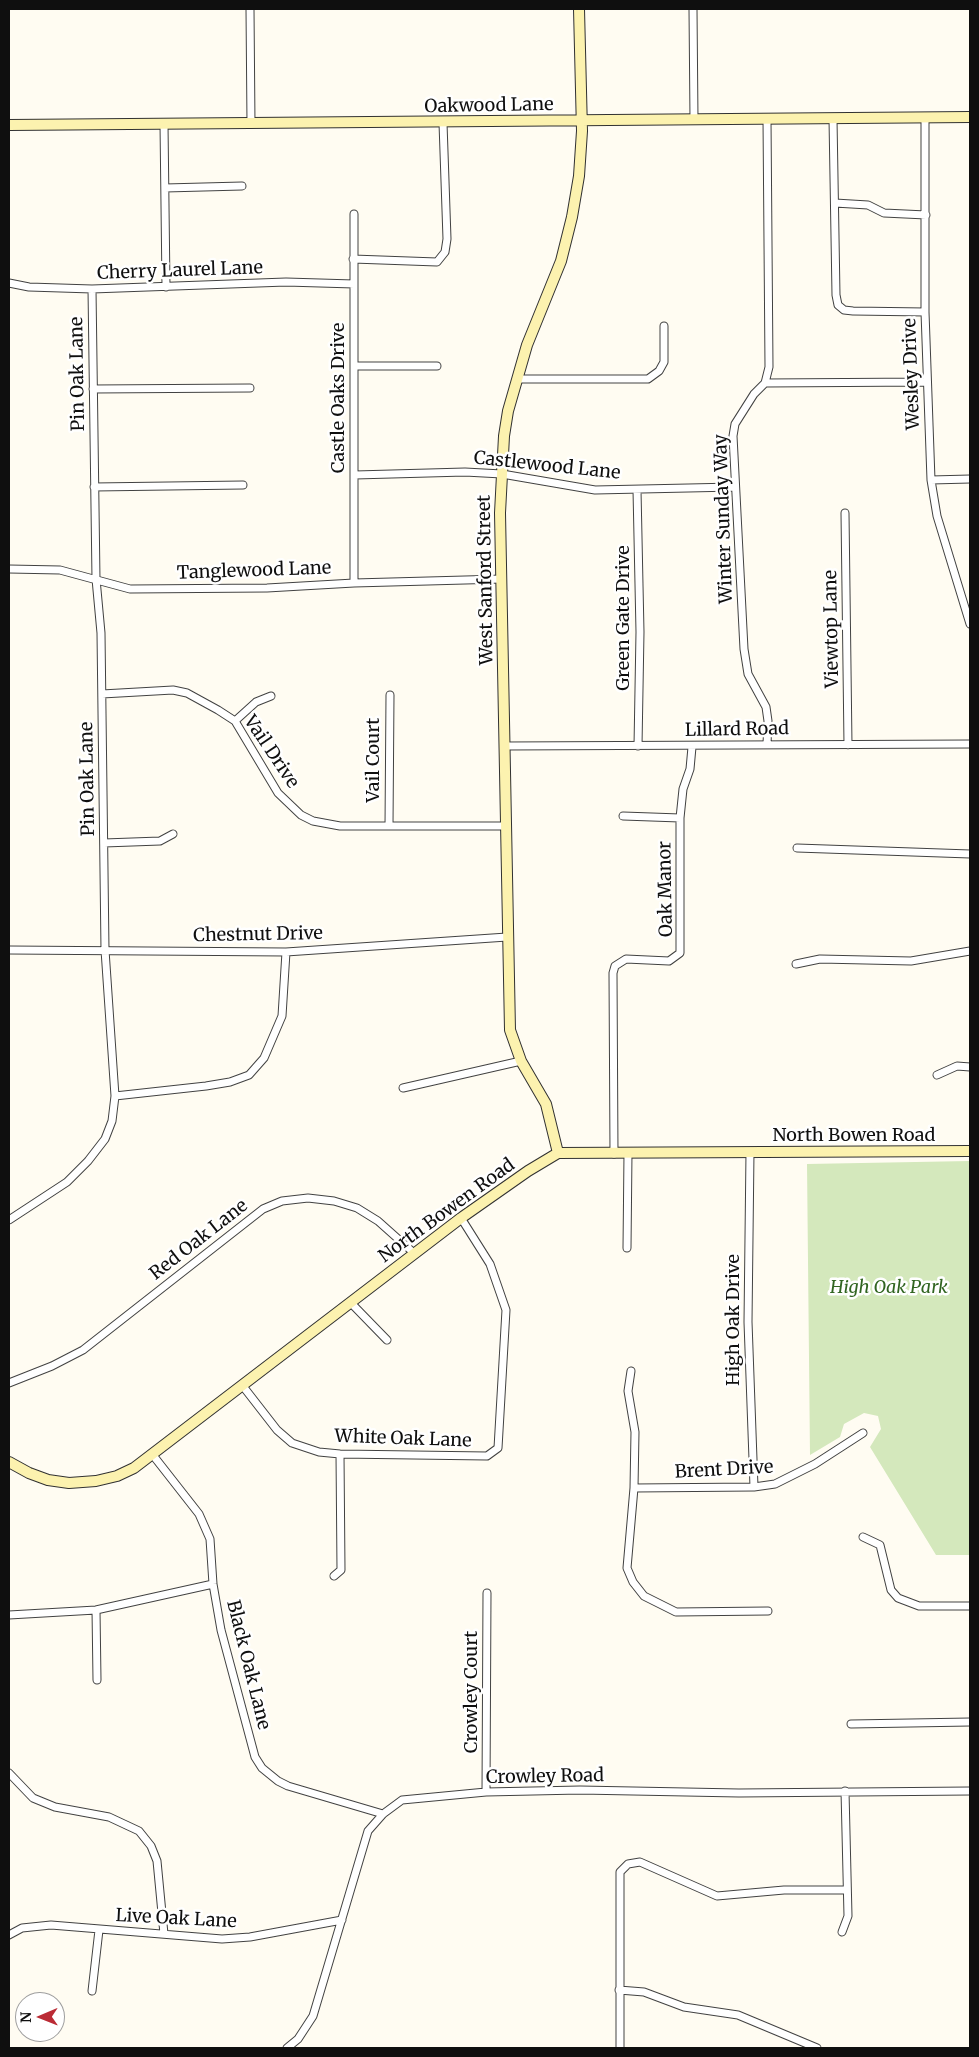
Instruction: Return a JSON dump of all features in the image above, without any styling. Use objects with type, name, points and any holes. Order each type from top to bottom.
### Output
[{"type":"street","points":[[250,9],[251,124]]},
{"type":"street","name":"West Sanford Street","points":[[558,1153],[546,1104],[521,1061],[510,1030],[507,937],[502,474],[504,436],[508,410],[527,345],[561,261],[572,217],[579,176],[581,121],[579,9]]},
{"type":"street","points":[[693,9],[694,120]]},
{"type":"street","points":[[833,118],[836,295],[838,305],[844,310],[853,311],[925,312]]},
{"type":"street","name":"Wesley Drive","points":[[925,118],[925,312],[930,480],[937,516],[970,624]]},
{"type":"street","name":"Oakwood Lane","points":[[9,125],[970,118]]},
{"type":"street","points":[[767,119],[769,367],[766,383],[926,382]]},
{"type":"street","points":[[353,259],[437,262],[445,252],[443,123]]},
{"type":"street","points":[[164,124],[166,287]]},
{"type":"street","points":[[165,188],[242,186]]},
{"type":"street","points":[[835,203],[868,205],[884,213],[926,215]]},
{"type":"street","name":"Castle Oaks Drive","points":[[354,214],[354,583]]},
{"type":"street","name":"Cherry Laurel Lane","points":[[9,283],[29,287],[92,289],[286,282],[354,284]]},
{"type":"street","name":"Pin Oak Lane","points":[[9,1220],[24,1212],[67,1182],[88,1161],[105,1139],[112,1121],[115,1096],[105,950],[101,633],[96,579],[92,289]]},
{"type":"street","points":[[517,379],[648,379],[659,370],[664,362],[664,326]]},
{"type":"street","points":[[355,366],[437,366]]},
{"type":"street","name":"Winter Sunday Way","points":[[766,383],[754,394],[735,424],[733,438],[744,649],[748,674],[766,707],[768,721],[767,744]]},
{"type":"street","points":[[93,389],[250,388]]},
{"type":"street","name":"Castlewood Lane","points":[[355,475],[465,472],[502,474],[595,490],[735,487]]},
{"type":"street","points":[[930,480],[970,479]]},
{"type":"street","points":[[94,487],[243,485]]},
{"type":"street","name":"Green Gate Drive","points":[[637,490],[640,632],[638,746]]},
{"type":"street","name":"Viewtop Lane","points":[[845,513],[848,745]]},
{"type":"street","name":"Tanglewood Lane","points":[[9,569],[60,570],[130,588],[268,588],[354,583],[502,580]]},
{"type":"street","name":"Vail Drive","points":[[102,694],[173,690],[187,693],[235,721],[278,793],[301,815],[313,821],[340,826],[507,826]]},
{"type":"street","name":"Vail Court","points":[[389,826],[390,695]]},
{"type":"street","points":[[235,721],[256,702],[271,696]]},
{"type":"street","name":"Lillard Road","points":[[505,746],[692,747],[767,744],[970,744]]},
{"type":"street","name":"Oak Manor","points":[[614,1154],[613,973],[615,966],[626,958],[669,960],[680,953],[680,818],[683,789],[690,769],[692,747]]},
{"type":"street","points":[[624,816],[680,818]]},
{"type":"street","points":[[104,843],[160,841],[173,834]]},
{"type":"street","points":[[797,848],[970,854]]},
{"type":"street","name":"Chestnut Drive","points":[[9,950],[286,952],[507,937]]},
{"type":"street","points":[[796,964],[820,958],[912,962],[970,951]]},
{"type":"street","points":[[115,1096],[230,1082],[256,1069],[272,1044],[282,1016],[286,952]]},
{"type":"street","points":[[403,1088],[521,1061]]},
{"type":"street","points":[[937,1076],[957,1066],[970,1067]]},
{"type":"street","name":"North Bowen Road","points":[[9,1462],[48,1480],[96,1482],[117,1476],[134,1468],[460,1218],[528,1171],[558,1153],[970,1151]]},
{"type":"street","name":"High Oak Drive","points":[[750,1152],[748,1322],[754,1487]]},
{"type":"street","points":[[627,1248],[628,1153]]},
{"type":"street","name":"Red Oak Lane","points":[[9,1383],[52,1366],[83,1350],[263,1209],[282,1202],[317,1199],[334,1200],[357,1208],[378,1221],[414,1254]]},
{"type":"street","name":"White Oak Lane","points":[[242,1385],[277,1430],[292,1443],[319,1452],[487,1456],[498,1448],[506,1310],[490,1264],[460,1218]]},
{"type":"street","points":[[350,1303],[387,1340]]},
{"type":"street","points":[[631,1371],[628,1391],[635,1432],[634,1488],[627,1568],[634,1582],[644,1596],[676,1612],[768,1611]]},
{"type":"street","name":"Brent Drive","points":[[634,1488],[754,1487],[787,1480],[863,1433]]},
{"type":"street","name":"Black Oak Lane","points":[[152,1454],[199,1514],[210,1539],[213,1584],[221,1630],[256,1757],[262,1768],[278,1781],[288,1786],[382,1814]]},
{"type":"street","points":[[334,1576],[341,1570],[340,1454]]},
{"type":"street","points":[[863,1537],[880,1545],[891,1590],[898,1598],[919,1606],[970,1606]]},
{"type":"street","points":[[9,1615],[96,1610],[213,1584]]},
{"type":"street","name":"Crowley Court","points":[[486,1792],[487,1593]]},
{"type":"street","points":[[96,1610],[98,1680]]},
{"type":"street","points":[[851,1724],[970,1722]]},
{"type":"street","points":[[9,1772],[34,1798],[56,1807],[109,1817],[139,1831],[151,1846],[157,1862],[164,1934]]},
{"type":"street","points":[[842,1932],[848,1916],[845,1791]]},
{"type":"street","name":"Crowley Road","points":[[287,2048],[298,2039],[313,2016],[342,1920],[362,1844],[368,1831],[382,1814],[402,1800],[486,1792],[970,1791]]},
{"type":"street","points":[[620,2048],[620,1870],[633,1862],[640,1862],[716,1896],[784,1890],[847,1890]]},
{"type":"street","name":"Live Oak Lane","points":[[9,1935],[22,1928],[37,1926],[203,1938],[250,1937],[342,1920]]},
{"type":"street","points":[[92,1991],[99,1930]]},
{"type":"street","points":[[620,1990],[644,1992],[684,2007],[738,2015],[817,2048]]},
{"type":"green space","name":"High Oak Park","points":[[970,1161],[970,1555],[936,1555],[870,1447],[881,1429],[878,1416],[864,1413],[844,1424],[840,1437],[810,1455],[807,1164]]}]
